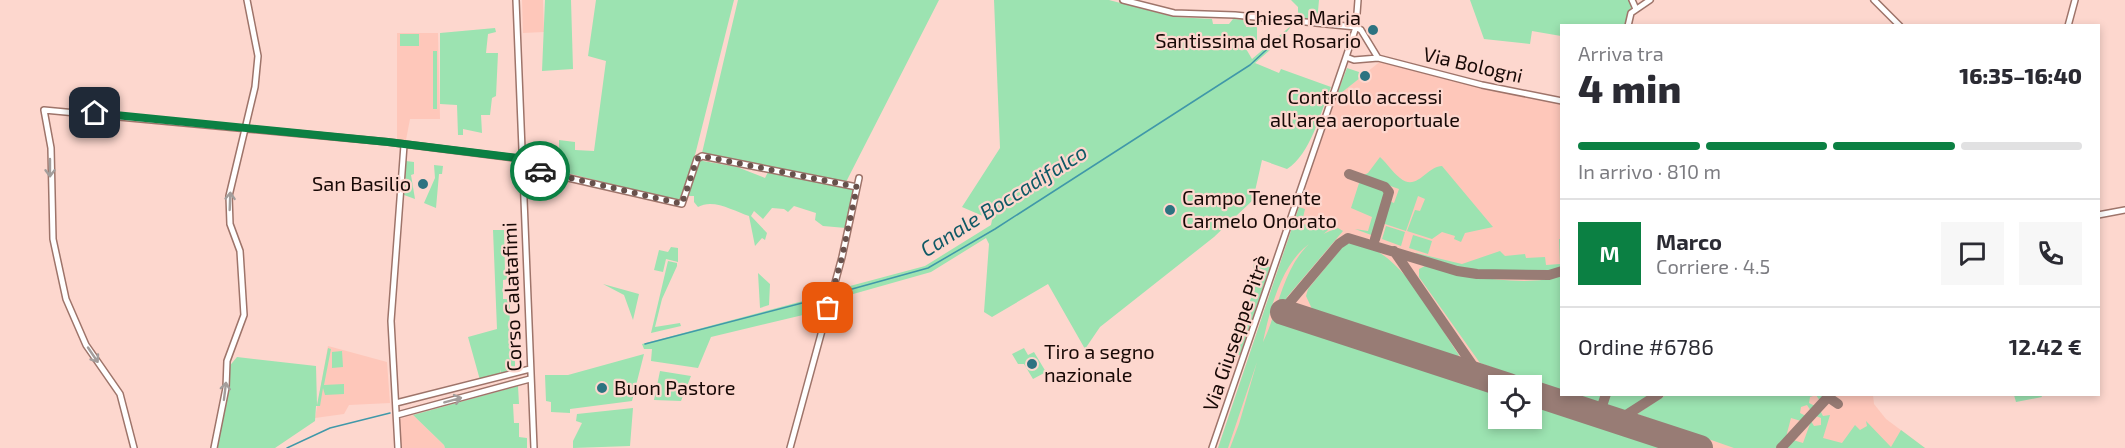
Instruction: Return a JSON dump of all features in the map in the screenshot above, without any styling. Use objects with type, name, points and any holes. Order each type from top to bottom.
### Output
[{"type":"street","points":[[214,448],[226,388],[227,361],[244,320],[240,251],[230,224],[229,196],[255,87],[258,56],[247,0]]},
{"type":"street","name":"Corso Calatafimi","points":[[516,0],[534,448]]},
{"type":"street","points":[[1123,0],[1174,13],[1234,15],[1356,27],[1361,30],[1378,58]]},
{"type":"street","name":"Via Giuseppe Pitrè","points":[[1212,448],[1356,27],[1358,0]]},
{"type":"street","points":[[1632,0],[1636,9]]},
{"type":"street","points":[[1628,24],[1631,13],[1650,0]]},
{"type":"street","points":[[1874,0],[1898,24]]},
{"type":"street","points":[[2069,24],[2075,0]]},
{"type":"street","name":"Via Bologni","points":[[1346,57],[1354,60],[1378,58],[1482,85],[1560,101]]},
{"type":"street","points":[[134,448],[120,394],[86,345],[66,299],[53,239],[51,148],[44,110],[246,128],[522,159]]},
{"type":"street","points":[[398,448],[391,321],[404,145]]},
{"type":"street","points":[[523,170],[529,169],[682,204],[697,159],[702,156],[857,187]]},
{"type":"street","points":[[790,448],[833,290],[859,178]]},
{"type":"street","points":[[2100,215],[2125,210]]},
{"type":"street","points":[[396,403],[530,369]]},
{"type":"street","points":[[397,415],[530,379]]},
{"type":"shaded area","points":[[522,0],[543,0],[544,32],[523,33]]},
{"type":"shaded area","points":[[397,33],[438,33],[440,119],[410,119],[406,140],[397,140]]},
{"type":"shaded area","points":[[1382,60],[1560,103],[1560,396],[1873,396],[1874,404],[1886,419],[1925,448],[1218,448],[1336,97]]},
{"type":"shaded area","points":[[328,346],[387,362],[390,403],[349,405],[344,414],[315,418]]},
{"type":"shaded area","points":[[413,415],[445,448],[400,448],[399,419]]},
{"type":"green space","points":[[545,0],[571,0],[573,69],[542,71]]},
{"type":"green space","points":[[596,0],[734,0],[693,163],[679,201],[559,171],[559,140],[575,142],[575,150],[594,151],[606,61],[588,56]]},
{"type":"green space","points":[[738,0],[939,0],[846,182],[702,153]]},
{"type":"green space","points":[[994,0],[1109,0],[1174,17],[1212,19],[1213,24],[1229,24],[1233,19],[1247,20],[1246,27],[1257,27],[1257,40],[1242,42],[1252,59],[1293,24],[1278,43],[1255,63],[1279,73],[1281,69],[1331,87],[1309,143],[1295,162],[1287,169],[1262,160],[1253,200],[1214,237],[1100,327],[1085,349],[1048,284],[992,317],[984,312],[989,244],[986,238],[931,272],[832,300],[835,290],[925,266],[991,225],[992,220],[962,207],[1000,148]]},
{"type":"green space","points":[[1291,0],[1319,0],[1317,22],[1298,18],[1298,7]]},
{"type":"green space","points":[[1470,0],[1630,0],[1632,5],[1625,24],[1560,24],[1560,36],[1532,31],[1530,44],[1484,39]]},
{"type":"green space","points":[[495,28],[496,32],[488,34],[486,53],[498,53],[496,96],[492,98],[490,115],[481,115],[482,133],[463,129],[463,135],[458,135],[457,105],[440,104],[440,33]]},
{"type":"green space","points":[[400,34],[419,34],[419,46],[400,46]]},
{"type":"green space","points":[[433,51],[437,51],[437,109],[433,109]]},
{"type":"green space","points":[[1347,68],[1365,74],[1336,97]]},
{"type":"green space","points":[[1380,157],[1397,176],[1406,182],[1417,180],[1442,166],[1493,227],[1465,233],[1461,242],[1454,239],[1455,236],[1442,232],[1432,239],[1407,231],[1415,210],[1420,211],[1425,199],[1418,196],[1406,231],[1382,223],[1389,201],[1394,203],[1399,189],[1362,176],[1368,173]]},
{"type":"green space","points":[[702,159],[737,167],[765,178],[768,172],[854,188],[846,228],[823,226],[815,220],[816,213],[794,206],[788,212],[784,209],[772,208],[763,219],[754,211],[751,216],[767,233],[765,240],[762,238],[755,246],[749,216],[717,205],[698,207],[694,202],[694,196],[687,196],[699,161]]},
{"type":"green space","points":[[406,161],[414,162],[414,174],[411,175],[415,199],[404,195]]},
{"type":"green space","points":[[434,165],[443,166],[442,174],[439,174],[436,208],[424,203],[435,178]]},
{"type":"green space","points":[[1360,180],[1387,191],[1374,236],[1355,229],[1368,231],[1372,217],[1351,208]]},
{"type":"green space","points":[[1299,207],[1305,209],[1302,222],[1298,216],[1294,229],[1297,229],[1299,224],[1332,226],[1323,235],[1338,228],[1343,231],[1287,297],[1279,322],[1488,391],[1488,429],[1542,429],[1542,408],[1664,448],[1230,448],[1257,362],[1228,448],[1218,448]],"holes":[[[1314,241],[1306,247],[1288,276],[1263,342],[1272,307],[1286,271],[1300,252],[1308,245]]]},
{"type":"green space","points":[[1386,226],[1405,232],[1401,246],[1382,239]]},
{"type":"green space","points":[[493,230],[504,230],[505,271],[508,272],[509,279],[503,280],[503,299],[510,299],[509,348],[515,348],[515,370],[501,374],[500,369],[500,374],[480,380],[468,337],[497,329]]},
{"type":"green space","points":[[1413,235],[1432,241],[1428,254],[1409,248]]},
{"type":"green space","points":[[1356,242],[1389,259],[1403,273],[1459,355],[1457,358],[1313,311],[1306,296],[1308,289],[1345,244]]},
{"type":"green space","points":[[671,247],[678,248],[678,262],[666,259],[663,272],[654,270],[659,250],[668,252]]},
{"type":"green space","points":[[1500,251],[1505,256],[1525,254],[1526,258],[1545,257],[1546,265],[1560,264],[1560,268],[1552,272],[1469,272],[1415,255],[1416,253],[1462,264]]},
{"type":"green space","points":[[668,261],[677,263],[677,266],[662,299],[655,327],[680,323],[681,326],[651,333]]},
{"type":"green space","points":[[1254,262],[1270,267],[1240,355],[1230,352],[1251,298]]},
{"type":"green space","points":[[1425,266],[1513,281],[1532,281],[1560,275],[1560,392],[1542,385],[1542,375],[1514,375],[1480,363],[1419,277],[1419,269]]},
{"type":"green space","points":[[758,273],[770,284],[769,305],[760,308]]},
{"type":"green space","points":[[603,284],[639,294],[633,320],[624,295]]},
{"type":"green space","points":[[829,294],[824,310],[711,337],[698,368],[651,361],[652,349],[644,349],[642,344]]},
{"type":"green space","points":[[328,348],[331,349],[324,385],[344,384],[344,394],[325,395],[323,388],[320,406],[316,406],[315,421],[275,448],[213,448],[227,369],[237,357],[316,366],[317,405]]},
{"type":"green space","name":"Tiro a segno nazionale","points":[[1024,348],[1028,355],[1034,352],[1046,372],[1033,379],[1024,364],[1018,364],[1012,354]]},
{"type":"green space","points":[[342,351],[343,367],[332,368],[332,352]]},
{"type":"green space","name":"Buon Pastore","points":[[644,354],[632,401],[570,409],[570,413],[551,412],[551,402],[546,401],[545,375],[568,375]]},
{"type":"green space","points":[[660,371],[691,376],[681,401],[654,400]]},
{"type":"green space","points":[[518,386],[519,404],[513,404],[514,423],[519,423],[519,437],[527,438],[527,448],[445,448],[413,415]]},
{"type":"green space","points":[[1574,396],[1602,396],[1598,403]]},
{"type":"green space","points":[[1609,396],[1653,396],[1625,412],[1607,406]]},
{"type":"green space","points":[[1664,396],[1813,396],[1810,397],[1809,403],[1815,406],[1811,411],[1807,405],[1801,407],[1800,413],[1806,416],[1801,421],[1791,418],[1786,437],[1776,448],[1734,448],[1637,414]]},
{"type":"green space","points":[[2014,396],[2042,397],[2016,402]]},
{"type":"green space","points":[[633,408],[630,446],[573,448],[573,441],[582,423],[576,421],[577,414]]},
{"type":"green space","points":[[1820,410],[1823,416],[1830,415],[1823,438],[1842,443],[1855,425],[1860,430],[1867,426],[1866,421],[1891,447],[1901,430],[1925,448],[1786,448],[1793,440],[1803,443],[1811,421],[1814,426],[1821,425],[1821,418],[1816,416]]},
{"type":"waterway","name":"Canale Boccadifalco","points":[[834,294],[928,268],[995,229],[1250,65],[1279,38]]},
{"type":"waterway","name":"Canale Boccadifalco","points":[[645,344],[829,296]]},
{"type":"waterway","name":"Canale Boccadifalco","points":[[287,448],[330,428],[390,413]]},
{"type":"taxiway","points":[[1349,174],[1385,187],[1389,192],[1375,239]]},
{"type":"taxiway","points":[[1286,313],[1290,302],[1339,244],[1348,238],[1457,271],[1477,274],[1549,275],[1560,272]]},
{"type":"taxiway","points":[[1394,251],[1480,376]]},
{"type":"taxiway","points":[[1599,415],[1605,396]]},
{"type":"taxiway","points":[[1617,421],[1656,396]]},
{"type":"taxiway","points":[[1781,448],[1828,397],[1838,404]]},
{"type":"runway","points":[[1283,312],[1488,379]]},
{"type":"runway","points":[[1542,396],[1700,448]]},
{"type":"way so far","points":[[540,171],[682,204],[697,159],[702,156],[857,187],[828,308]]},
{"type":"place","name":"Chiesa Maria Santissima del Rosario","points":[[1373,30]]},
{"type":"place","name":"Controllo accessi all'area aeroportuale","points":[[1365,76]]},
{"type":"place","name":"San Basilio","points":[[423,184]]},
{"type":"place","name":"Campo Tenente Carmelo Onorato","points":[[1170,210]]},
{"type":"place","name":"Tiro a segno nazionale","points":[[1032,364]]},
{"type":"place","name":"Buon Pastore","points":[[602,388]]},
{"type":"route","points":[[95,113],[388,142],[518,158],[522,159],[523,170],[540,171]]}]
